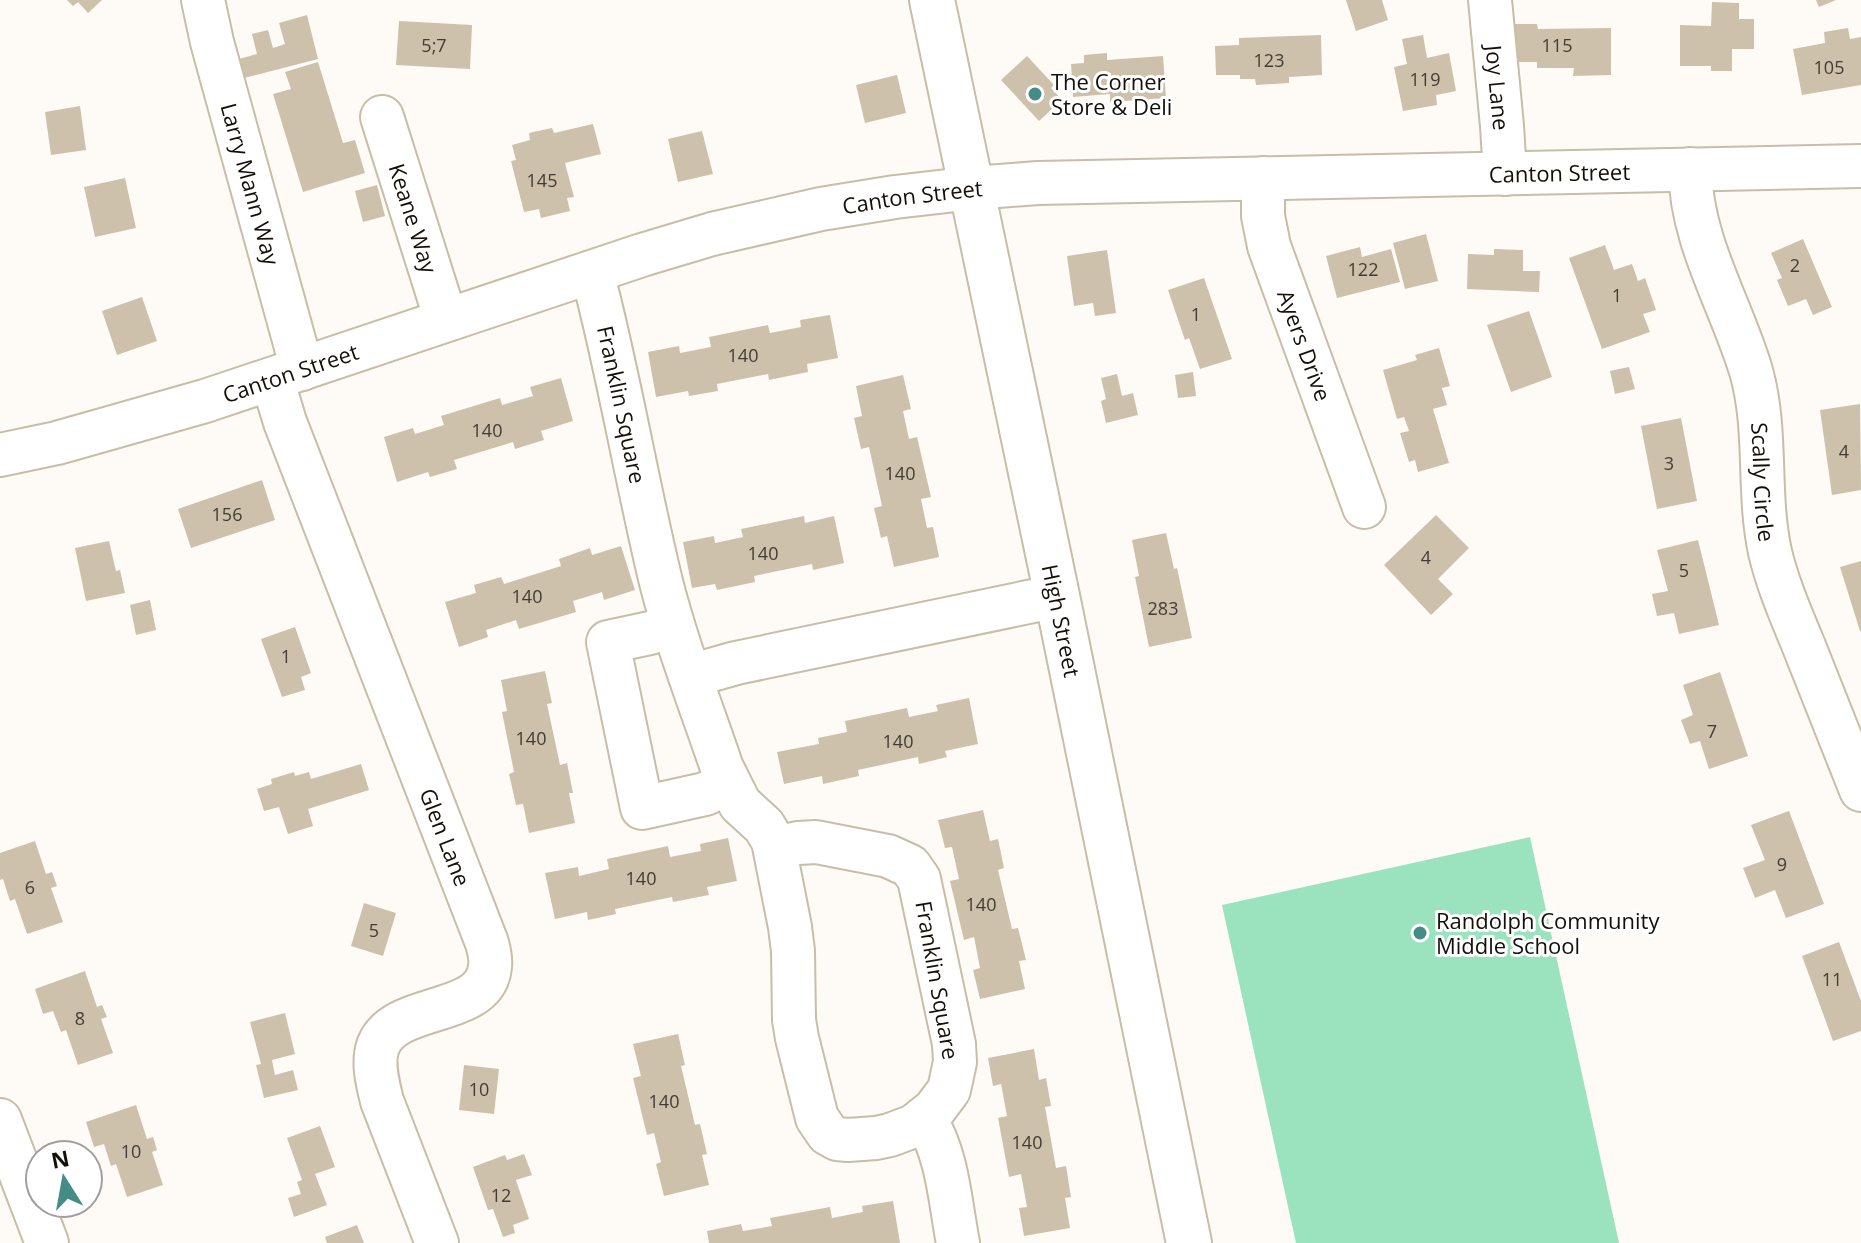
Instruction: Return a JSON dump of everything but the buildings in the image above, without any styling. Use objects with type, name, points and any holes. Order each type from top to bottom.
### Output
[{"type":"main road","name":"High Street","points":[[932,0],[1189,1243]]},
{"type":"street","name":"Larry Mann Way","points":[[203,0],[287,374]]},
{"type":"street","name":"Joy Lane","points":[[1490,0],[1505,174]]},
{"type":"street","name":"Keane Way","points":[[382,117],[446,320]]},
{"type":"street","name":"Canton Street","points":[[0,455],[128,424],[700,238],[784,217],[895,197],[1038,183],[1861,166]]},
{"type":"street","name":"Scally Circle","points":[[1690,169],[1691,196],[1698,229],[1757,392],[1763,439],[1767,531],[1776,575],[1861,790]]},
{"type":"street","name":"Ayers Drive","points":[[1263,178],[1264,227],[1272,256],[1364,507]]},
{"type":"street","name":"Franklin Square","points":[[592,272],[673,626],[728,783],[744,808],[768,830],[775,848],[793,951],[793,1011],[813,1108],[822,1127],[837,1139],[890,1135],[914,1126],[925,1119],[949,1090],[955,1062],[951,1028],[919,879],[910,866],[888,856],[816,842],[775,848]]},
{"type":"street","name":"Glen Lane","points":[[287,374],[285,422],[490,956],[490,968],[479,990],[469,997],[395,1026],[378,1045],[378,1087],[382,1101],[437,1243]]},
{"type":"street","points":[[690,676],[736,663],[1057,596]]},
{"type":"street","points":[[673,626],[608,642],[642,808],[705,794],[728,783]]},
{"type":"street","points":[[925,1119],[939,1147],[958,1243]]},
{"type":"street","points":[[0,1120],[47,1243]]},
{"type":"green space","points":[[1530,837],[1619,1243],[1296,1243],[1222,905]]},
{"type":"place","name":"The Corner Store & Deli","points":[[1035,94]]},
{"type":"place","name":"Randolph Community Middle School","points":[[1420,933]]}]
